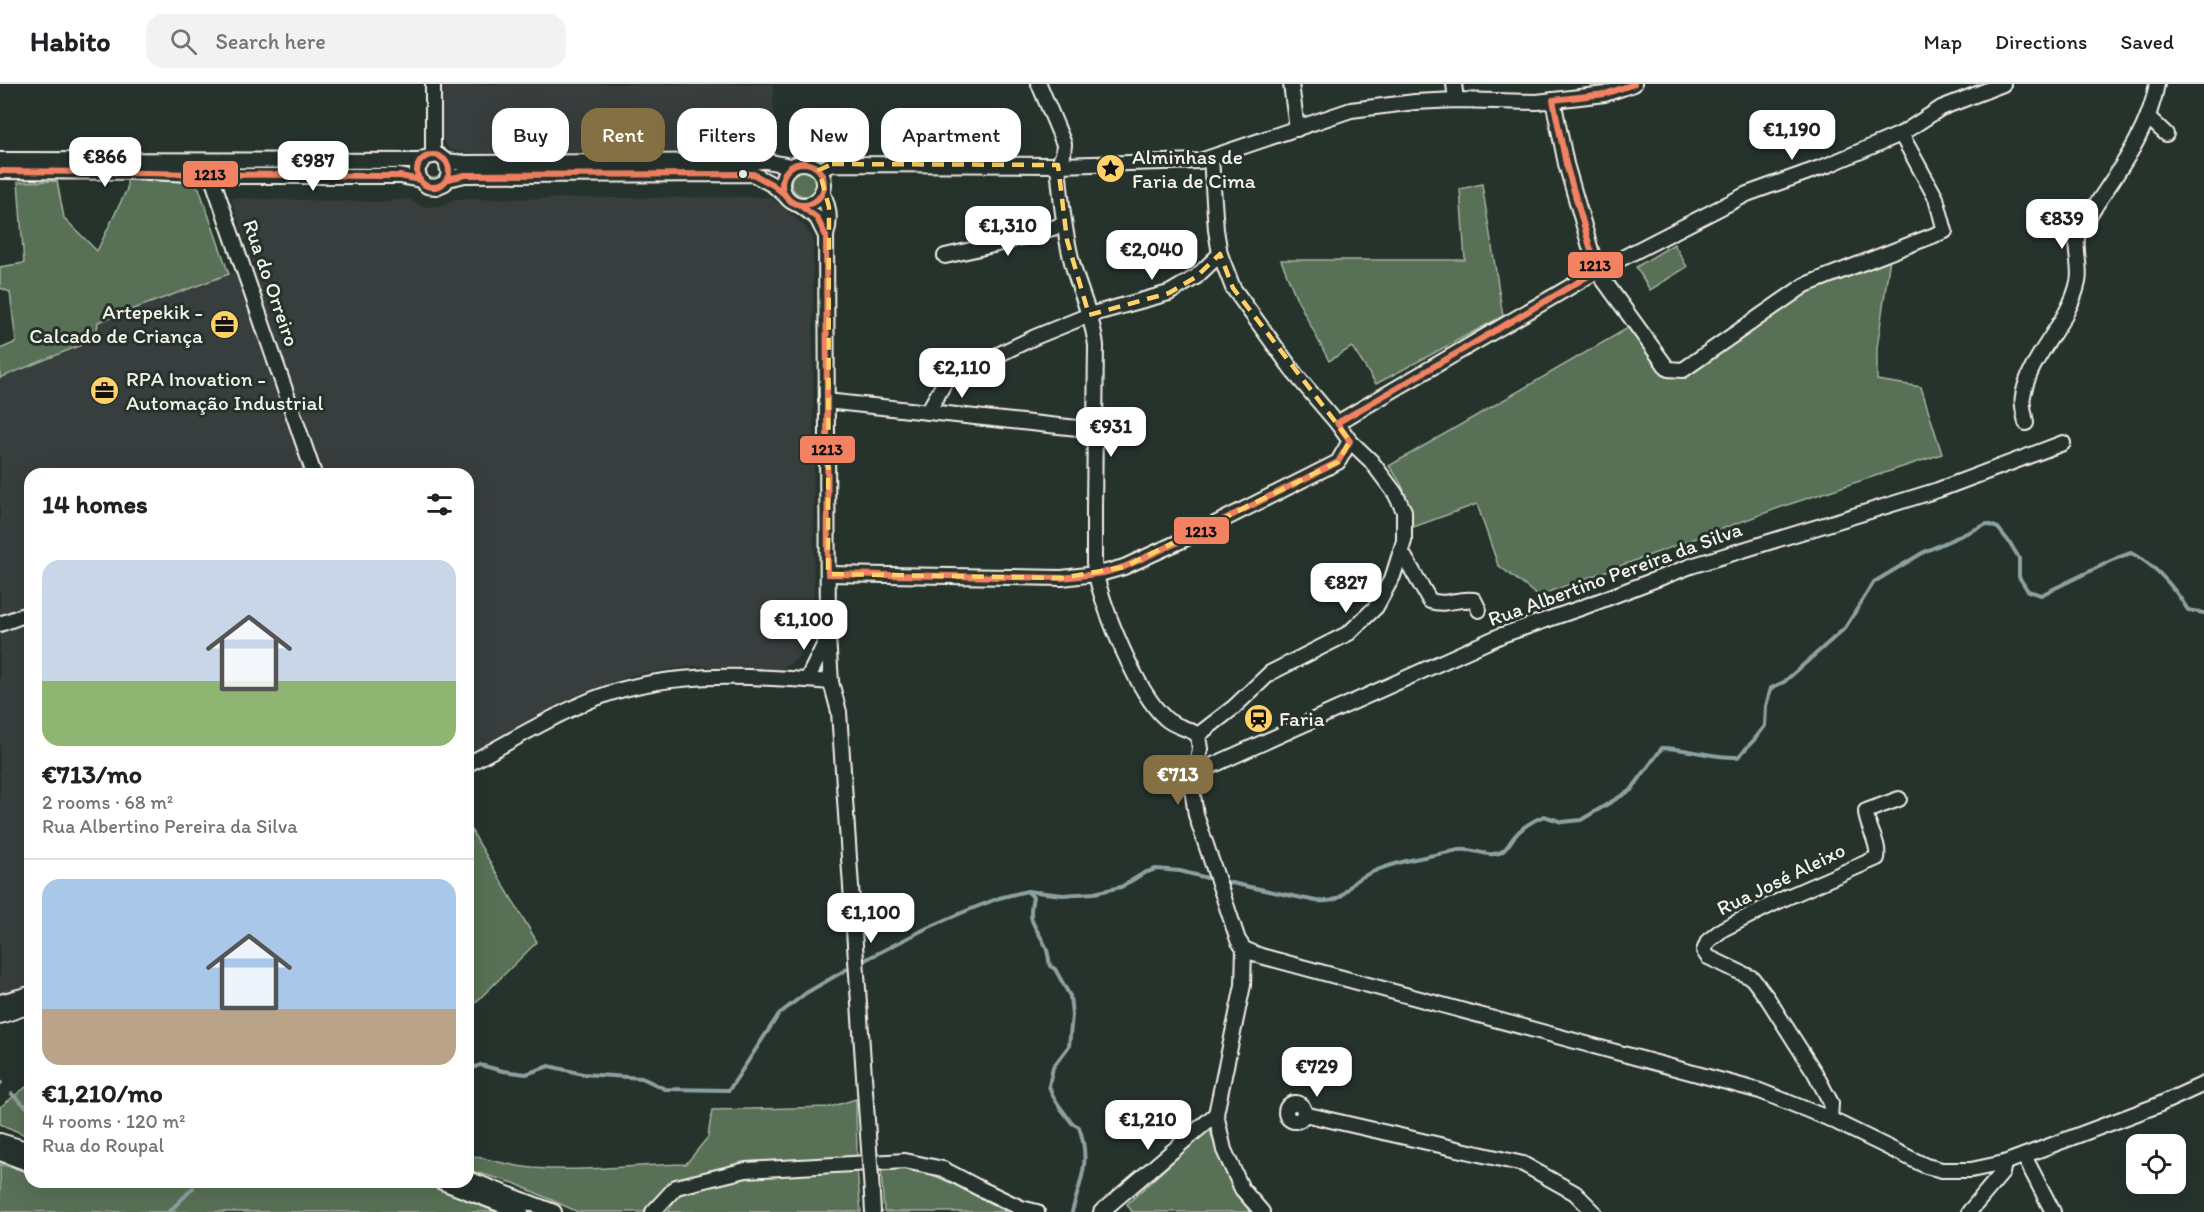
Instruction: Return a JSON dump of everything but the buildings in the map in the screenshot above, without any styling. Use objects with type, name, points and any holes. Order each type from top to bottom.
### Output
[{"type":"street","points":[[433,84],[433,159]]},
{"type":"street","points":[[1039,84],[1064,144],[1063,155],[1058,165],[1063,225],[1073,266],[1093,324],[1096,346],[1094,548],[1096,574],[1122,647],[1144,691],[1157,710],[1172,724],[1198,735]]},
{"type":"street","points":[[1291,84],[1297,129]]},
{"type":"street","points":[[1454,84],[1456,100]]},
{"type":"street","points":[[819,170],[832,164],[1058,165],[1200,161],[1350,110],[1415,102],[1456,100],[1537,102],[1605,94],[1634,84]]},
{"type":"street","points":[[1337,423],[1597,271],[1747,194],[1828,165],[1901,134],[1941,108],[2003,84]]},
{"type":"street","points":[[2026,423],[2022,398],[2028,376],[2068,309],[2079,280],[2078,235],[2129,157],[2152,108],[2157,84]]},
{"type":"street","points":[[1553,100],[1566,164],[1597,271],[1668,369],[1683,370],[1805,285],[1945,231],[1936,198],[1901,134]]},
{"type":"street","points":[[2148,117],[2166,134]]},
{"type":"street","points":[[1198,735],[1233,708],[1270,673],[1349,633],[1376,607],[1393,576],[1404,541],[1404,511],[1395,493],[1371,461],[1350,441],[1296,375],[1233,288],[1220,254],[1211,158]]},
{"type":"street","points":[[433,159],[450,169],[448,179]]},
{"type":"street","points":[[420,180],[417,170],[433,159]]},
{"type":"street","points":[[0,171],[209,168],[433,159],[465,163],[766,161],[791,166],[807,163],[819,170],[824,179],[822,191],[815,202],[801,206]]},
{"type":"street","points":[[0,160],[209,168],[237,176],[400,176],[420,180],[427,186],[436,187],[448,179],[465,175],[753,174],[773,185],[791,202],[801,206],[817,218],[826,236]]},
{"type":"street","points":[[784,194],[782,181],[791,166]]},
{"type":"street","name":"Rua do Orreiro","points":[[209,168],[312,468]]},
{"type":"street","points":[[822,191],[829,207],[829,227],[826,236],[828,637],[831,682],[839,712],[873,1212]]},
{"type":"street","points":[[945,256],[1063,225]]},
{"type":"street","points":[[929,411],[946,380],[1035,337],[1089,315],[1169,293],[1196,277],[1220,254]]},
{"type":"street","points":[[826,400],[1096,430]]},
{"type":"street","points":[[828,574],[1062,578],[1096,574],[1134,562],[1338,462],[1350,441]]},
{"type":"street","name":"Rua Albertino Pereira da Silva","points":[[1194,776],[1209,767],[1502,635],[1691,566],[1938,490],[2063,443]]},
{"type":"street","points":[[1401,551],[1430,601],[1443,605],[1461,598],[1474,600],[1479,610]]},
{"type":"street","points":[[0,624],[24,615]]},
{"type":"street","points":[[807,680],[828,637]]},
{"type":"street","points":[[474,761],[582,703],[636,686],[718,676],[831,682]]},
{"type":"street","points":[[1198,735],[1200,750],[1194,776],[1193,798],[1196,815],[1238,940],[1244,949],[1261,956],[1760,1091],[1830,1119],[1926,1166],[1942,1170],[1971,1170],[2004,1163],[2156,1106],[2204,1084]]},
{"type":"street","name":"Rua José Aleixo","points":[[1830,1119],[1831,1103],[1815,1072],[1768,999],[1752,978],[1708,957],[1704,951],[1708,941],[1723,929],[1785,898],[1877,858],[1878,851],[1866,818],[1866,811],[1899,799]]},
{"type":"street","points":[[1244,949],[1243,985],[1216,1113],[1224,1150],[1242,1190],[1262,1212]]},
{"type":"street","points":[[0,1002],[24,996]]},
{"type":"street","points":[[0,1016],[24,1008]]},
{"type":"street","points":[[1101,1212],[1216,1113]]},
{"type":"street","points":[[1304,1114],[1523,1164],[1575,1193],[1594,1212]]},
{"type":"street","points":[[0,1141],[24,1148]]},
{"type":"street","points":[[0,1153],[24,1162]]},
{"type":"street","points":[[2024,1156],[2053,1212]]},
{"type":"street","points":[[653,1212],[676,1187],[746,1170],[904,1161],[944,1169],[1021,1208],[1037,1212]]},
{"type":"street","points":[[1969,1212],[2002,1173],[2004,1163]]},
{"type":"street","points":[[474,1181],[554,1212]]},
{"type":"street","points":[[458,1188],[521,1212]]},
{"type":"highlighted area","points":[[832,164],[1058,165],[1067,240],[1089,315],[1169,293],[1196,277],[1220,254],[1233,288],[1350,441],[1338,462],[1185,539],[1124,567],[1062,578],[828,574],[829,207],[819,170]]},
{"type":"shaded area","points":[[441,84],[773,84],[773,108],[677,108],[677,151],[665,151],[665,108],[581,108],[581,153],[569,153],[569,108],[492,108],[492,154],[450,150],[441,137]]},
{"type":"shaded area","points":[[770,197],[803,224],[813,238],[814,628],[797,659],[781,670],[693,666],[633,675],[574,696],[474,751],[474,468],[24,468],[24,989],[0,995],[0,366],[98,322],[254,265],[231,198],[384,202],[408,199],[424,207],[442,206],[454,199]]},
{"type":"green space","points":[[805,168],[815,172],[819,182],[815,192],[805,196],[795,192],[791,182],[795,172]]},
{"type":"green space","points":[[127,180],[191,182],[199,188],[229,274],[98,322],[96,339],[0,378],[0,349],[16,342],[10,292],[0,288],[0,267],[24,263],[18,182],[57,181],[64,218],[97,251],[127,189]]},
{"type":"green space","points":[[1482,184],[1503,316],[1376,384],[1352,347],[1329,361],[1296,297],[1281,260],[1465,260],[1460,189]]},
{"type":"green space","points":[[1674,244],[1687,267],[1650,290],[1636,267]]},
{"type":"green space","points":[[1890,258],[1877,348],[1877,380],[1921,387],[1942,454],[1787,505],[1538,596],[1498,565],[1477,504],[1411,528],[1406,495],[1389,466],[1628,328],[1665,376],[1682,375],[1818,285]]},
{"type":"green space","points":[[474,835],[537,942],[474,1004]]},
{"type":"green space","points":[[24,1089],[24,1134],[0,1124],[0,1107]]},
{"type":"green space","points":[[856,1099],[857,1157],[745,1164],[698,1174],[669,1185],[650,1212],[578,1212],[514,1183],[474,1172],[474,1156],[516,1166],[551,1169],[686,1164],[708,1137],[712,1110],[830,1107]]},
{"type":"green space","points":[[1209,1126],[1226,1170],[1250,1212],[1132,1212],[1127,1204]]},
{"type":"green space","points":[[0,1164],[24,1171],[24,1188],[436,1188],[496,1212],[0,1212]]},
{"type":"green space","points":[[881,1169],[919,1169],[1007,1212],[884,1212]]},
{"type":"green space","points":[[857,1170],[861,1212],[668,1212],[678,1196],[714,1181],[790,1172]]},
{"type":"waterway","points":[[1222,881],[1316,901],[1334,900],[1344,894],[1355,881],[1385,867],[1459,850],[1487,854],[1498,853],[1504,850],[1524,827],[1544,816],[1562,822],[1581,820],[1631,790],[1662,748],[1738,757],[1765,726],[1766,706],[1771,688],[1784,682],[1845,628],[1874,582],[1924,552],[1987,524],[1998,528],[2010,543],[2019,558],[2019,577],[2028,591],[2041,595],[2131,553],[2164,577],[2188,610],[2204,613]]},
{"type":"waterway","points":[[861,962],[966,911],[999,898],[1027,891],[1063,895],[1094,893],[1121,887],[1144,873],[1156,869],[1180,871],[1215,880]]},
{"type":"waterway","points":[[1027,891],[1033,897],[1031,906],[1033,924],[1046,947],[1050,966],[1055,969],[1070,996],[1072,1015],[1069,1046],[1053,1067],[1049,1086],[1060,1107],[1072,1123],[1079,1127],[1083,1139],[1083,1170],[1072,1212]]},
{"type":"waterway","points":[[474,1068],[480,1065],[526,1074],[549,1066],[583,1074],[642,1078],[665,1089],[729,1090],[779,1014],[806,993],[854,965]]},
{"type":"waterway","points":[[12,1094],[24,1105]]},
{"type":"waterway","points":[[169,1212],[193,1188]]},
{"type":"transit line","name":"1213","points":[[801,206],[817,218],[826,236],[828,574],[1062,578],[1103,573],[1124,567],[1185,539],[1338,462],[1350,441],[1337,423],[1597,271],[1566,164],[1553,100],[1605,94],[1634,84]]},
{"type":"transit line","name":"1213","points":[[433,155],[444,160],[449,171],[444,182],[433,187],[422,182],[417,171],[422,160],[433,155]]},
{"type":"transit line","name":"1213","points":[[803,163],[811,164],[818,169],[823,176],[824,184],[823,192],[818,199],[811,204],[803,205],[795,204],[788,199],[783,192],[782,184],[783,176],[788,169],[795,164],[803,163]]},
{"type":"transit line","name":"1213","points":[[0,171],[400,176],[420,180]]},
{"type":"transit line","name":"1213","points":[[448,179],[465,175],[753,174],[784,194]]},
{"type":"place","name":"Alminhas de Faria de Cima","points":[[1111,169]]},
{"type":"place","name":"Artepekik - Calcado de Criança","points":[[224,324]]},
{"type":"place","name":"RPA Inovation - Automação Industrial","points":[[105,391]]},
{"type":"place","name":"Faria","points":[[1258,719]]}]
